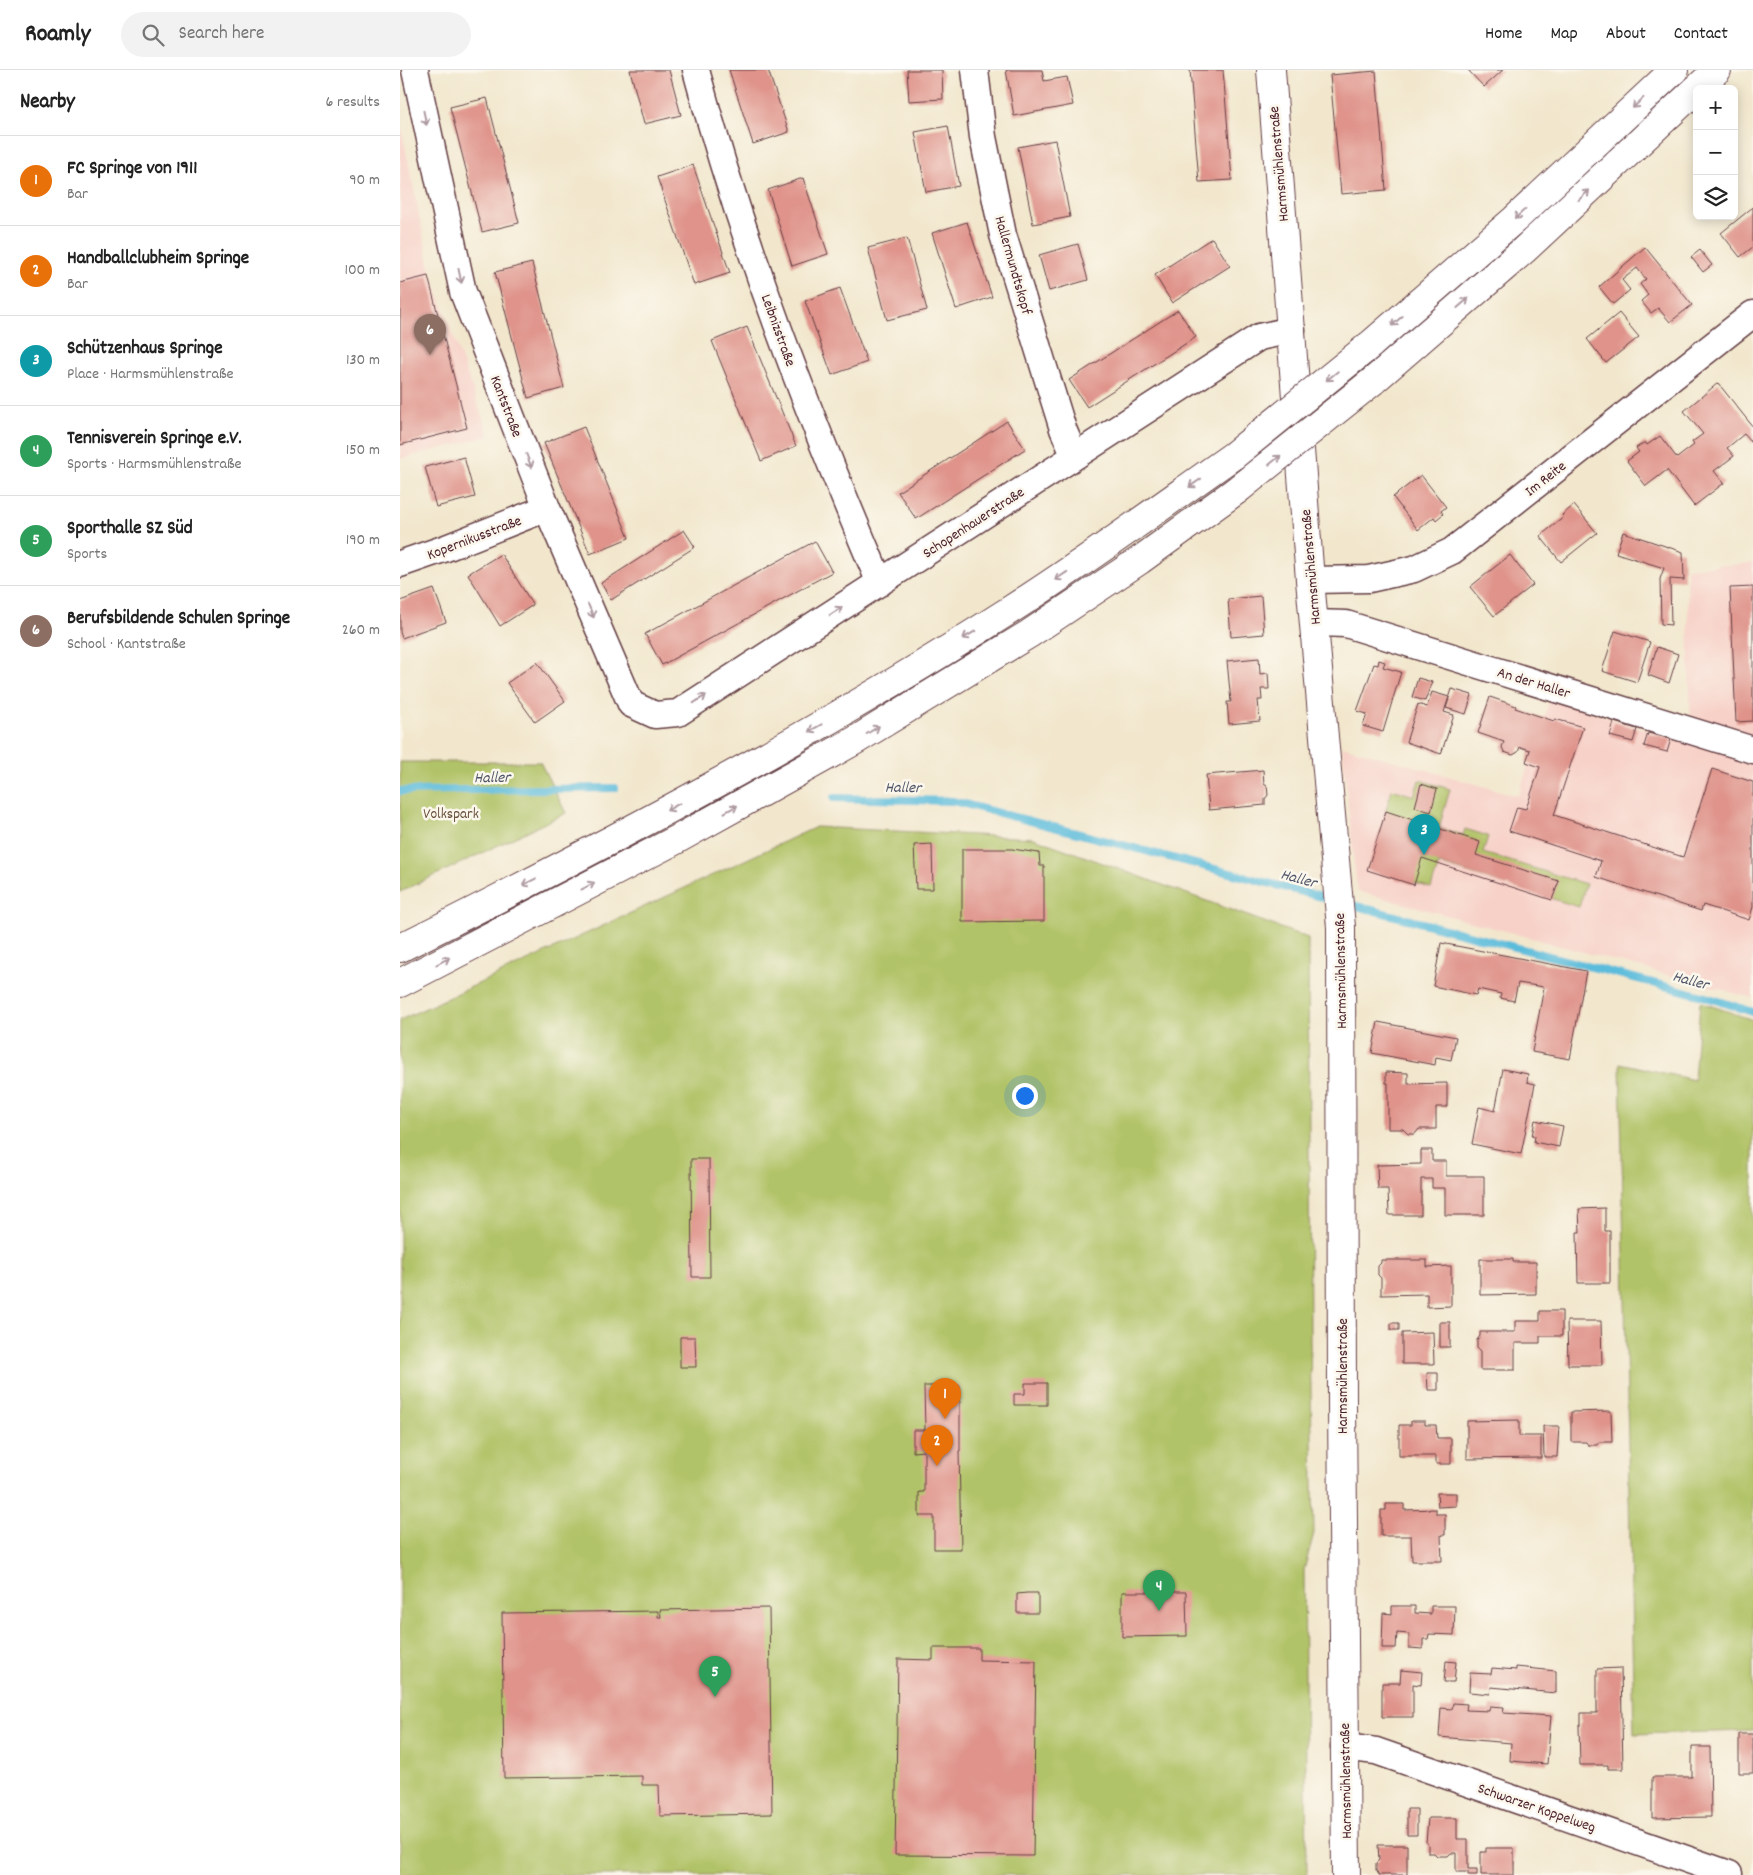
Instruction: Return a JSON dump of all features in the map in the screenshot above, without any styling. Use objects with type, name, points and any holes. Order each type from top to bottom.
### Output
[{"type":"main road","name":"Harmsmühlenstraße","points":[[1271,70],[1310,580],[1341,927],[1346,1875]]},
{"type":"main road","points":[[400,948],[660,814],[842,713],[1011,610],[1127,531],[1234,454],[1370,346],[1515,219],[1674,70]]},
{"type":"main road","points":[[400,983],[676,840],[856,740],[1044,624],[1140,560],[1237,490],[1373,381],[1524,250],[1717,70]]},
{"type":"street","name":"Kantstraße","points":[[415,70],[463,292],[547,508],[631,704],[655,714]]},
{"type":"street","name":"Leibnizstraße","points":[[696,70],[739,214],[788,356],[880,583]]},
{"type":"street","name":"Hallermundtskopf","points":[[975,70],[983,137],[1004,235],[1063,430],[1074,454]]},
{"type":"street","name":"Im Reite","points":[[1310,580],[1369,579],[1414,569],[1452,551],[1753,314]]},
{"type":"street","name":"Schopenhauerstraße","points":[[655,714],[678,713],[880,583],[1074,454],[1260,337],[1292,330]]},
{"type":"street","name":"Kopernikusstraße","points":[[400,564],[547,508]]},
{"type":"street","name":"An der Haller","points":[[1314,623],[1346,624],[1753,750]]},
{"type":"street","name":"Schwarzer Koppelweg","points":[[1344,1747],[1376,1751],[1729,1874]]},
{"type":"shaded area","points":[[400,122],[431,273],[489,436],[400,459]]},
{"type":"shaded area","points":[[1753,563],[1753,998],[1357,891],[1342,746],[1518,796],[1550,699],[1691,744],[1687,568]]},
{"type":"green space","name":"Volkspark","points":[[400,762],[540,762],[566,813],[400,892]]},
{"type":"green space","points":[[1419,780],[1450,789],[1439,828],[1463,835],[1465,829],[1488,836],[1483,853],[1586,884],[1579,907],[1439,864],[1431,888],[1395,877],[1412,822],[1385,813],[1392,789],[1414,796]]},
{"type":"green space","points":[[816,827],[1034,838],[1308,938],[1310,1342],[1314,1533],[1304,1570],[1307,1875],[400,1875],[400,1020]]},
{"type":"green space","points":[[1700,1002],[1753,1020],[1753,1731],[1634,1734],[1620,1063],[1694,1080]]},
{"type":"building","points":[[630,70],[669,70],[681,115],[644,124]]},
{"type":"building","points":[[729,70],[768,70],[789,132],[753,144]]},
{"type":"building","points":[[907,70],[942,70],[943,99],[909,101]]},
{"type":"building","points":[[1006,70],[1042,70],[1044,81],[1067,77],[1073,105],[1014,116]]},
{"type":"building","points":[[1190,70],[1223,70],[1232,180],[1199,182]]},
{"type":"building","points":[[1468,70],[1503,70],[1484,87]]},
{"type":"building","points":[[1376,71],[1386,190],[1341,194],[1330,75]]},
{"type":"building","points":[[487,98],[519,223],[482,232],[450,107]]},
{"type":"building","points":[[948,126],[959,186],[926,192],[915,132]]},
{"type":"building","points":[[1055,140],[1070,217],[1033,224],[1018,147]]},
{"type":"building","points":[[693,165],[730,273],[694,285],[657,177]]},
{"type":"building","points":[[803,178],[828,254],[792,266],[768,190]]},
{"type":"building","points":[[1753,207],[1753,247],[1740,257],[1721,233]]},
{"type":"building","points":[[967,222],[992,297],[956,309],[932,233]]},
{"type":"building","points":[[907,238],[927,310],[887,320],[868,248]]},
{"type":"building","points":[[1212,238],[1230,266],[1172,303],[1155,275]]},
{"type":"building","points":[[1078,244],[1088,280],[1049,291],[1039,255]]},
{"type":"building","points":[[1645,247],[1692,305],[1670,322],[1658,308],[1651,313],[1641,301],[1648,295],[1640,284],[1646,279],[1637,268],[1622,280],[1630,290],[1613,304],[1599,287]]},
{"type":"building","points":[[1700,250],[1712,265],[1703,272],[1691,257]]},
{"type":"building","points":[[532,263],[564,388],[528,398],[495,272]]},
{"type":"building","points":[[428,276],[467,428],[400,445],[400,283]]},
{"type":"building","points":[[840,288],[867,362],[832,375],[805,301]]},
{"type":"building","points":[[1178,310],[1196,337],[1087,407],[1069,380]]},
{"type":"building","points":[[1619,313],[1639,337],[1606,363],[1587,339]]},
{"type":"building","points":[[747,327],[796,446],[761,461],[712,341]]},
{"type":"building","points":[[1718,383],[1753,427],[1753,444],[1744,434],[1727,448],[1734,456],[1714,471],[1724,483],[1694,506],[1667,470],[1646,486],[1627,461],[1639,452],[1636,448],[1645,442],[1647,445],[1660,436],[1677,458],[1694,445],[1692,442],[1703,434],[1684,411]]},
{"type":"building","points":[[1007,421],[1025,449],[916,519],[898,492]]},
{"type":"building","points":[[584,427],[629,538],[590,554],[544,443]]},
{"type":"building","points":[[464,457],[475,497],[436,507],[425,467]]},
{"type":"building","points":[[1421,475],[1446,507],[1441,511],[1443,514],[1436,520],[1434,517],[1418,530],[1393,497]]},
{"type":"building","points":[[1574,505],[1597,533],[1561,562],[1540,536],[1564,517],[1562,515]]},
{"type":"building","points":[[684,530],[695,547],[611,600],[601,583]]},
{"type":"building","points":[[1623,532],[1683,552],[1684,580],[1670,579],[1671,625],[1661,624],[1660,579],[1664,568],[1616,553]]},
{"type":"building","points":[[815,541],[832,572],[662,665],[645,634]]},
{"type":"building","points":[[501,554],[533,605],[500,626],[468,574]]},
{"type":"building","points":[[1510,555],[1533,585],[1494,616],[1470,587]]},
{"type":"building","points":[[1753,587],[1753,721],[1736,722],[1730,588]]},
{"type":"building","points":[[434,589],[446,622],[402,638],[400,632],[400,601]]},
{"type":"building","points":[[1261,596],[1264,634],[1231,637],[1228,599]]},
{"type":"building","points":[[1615,631],[1650,642],[1637,682],[1602,671]]},
{"type":"building","points":[[1657,647],[1678,654],[1669,683],[1648,675]]},
{"type":"building","points":[[1259,658],[1260,674],[1268,673],[1269,689],[1261,689],[1262,700],[1258,700],[1260,721],[1229,724],[1227,702],[1231,702],[1227,661]]},
{"type":"building","points":[[1379,660],[1385,662],[1383,667],[1401,672],[1383,732],[1363,726],[1367,714],[1357,711],[1374,664],[1378,665]]},
{"type":"building","points":[[537,662],[565,701],[535,722],[507,683]]},
{"type":"building","points":[[1418,678],[1432,682],[1425,701],[1412,697]]},
{"type":"building","points":[[1452,689],[1472,695],[1466,714],[1446,708]]},
{"type":"building","points":[[1432,692],[1449,697],[1444,712],[1454,715],[1441,754],[1406,742],[1418,704],[1427,707]]},
{"type":"building","points":[[1490,697],[1516,706],[1515,708],[1554,721],[1555,719],[1583,727],[1554,815],[1683,857],[1712,769],[1753,782],[1753,907],[1749,920],[1703,905],[1701,911],[1596,877],[1601,861],[1509,831],[1517,807],[1526,809],[1540,767],[1526,762],[1530,750],[1520,747],[1518,752],[1513,755],[1504,752],[1502,747],[1504,742],[1478,733]]},
{"type":"building","points":[[1614,722],[1637,729],[1633,742],[1610,736]]},
{"type":"building","points":[[1648,733],[1671,739],[1667,752],[1644,746]]},
{"type":"building","points":[[1263,770],[1264,784],[1267,786],[1268,795],[1265,799],[1265,805],[1209,810],[1206,775]]},
{"type":"building","points":[[1421,784],[1437,789],[1431,812],[1415,807]]},
{"type":"building","points":[[1386,811],[1480,842],[1476,855],[1559,881],[1552,900],[1422,858],[1414,885],[1367,870]]},
{"type":"building","points":[[932,844],[933,889],[916,889],[914,845]]},
{"type":"building","points":[[962,849],[1012,849],[1039,853],[1040,866],[1044,866],[1044,921],[962,922]]},
{"type":"building","points":[[1441,943],[1586,971],[1570,1059],[1532,1052],[1544,987],[1518,983],[1514,1001],[1500,998],[1501,994],[1478,989],[1476,995],[1433,986]]},
{"type":"building","points":[[1378,1022],[1456,1037],[1451,1060],[1436,1057],[1435,1065],[1372,1053]]},
{"type":"building","points":[[1503,1069],[1528,1074],[1527,1082],[1535,1084],[1521,1154],[1472,1144],[1479,1107],[1495,1111]]},
{"type":"building","points":[[1386,1072],[1408,1073],[1408,1084],[1447,1083],[1447,1107],[1436,1107],[1436,1129],[1419,1129],[1415,1134],[1408,1134],[1403,1129],[1388,1129],[1388,1083],[1386,1083]]},
{"type":"building","points":[[1535,1120],[1563,1126],[1559,1147],[1534,1142],[1535,1136],[1532,1136]]},
{"type":"building","points":[[1421,1150],[1432,1150],[1432,1161],[1446,1161],[1446,1176],[1484,1176],[1484,1215],[1445,1215],[1445,1188],[1432,1188],[1432,1179],[1421,1179],[1421,1215],[1389,1215],[1388,1189],[1378,1189],[1377,1165],[1421,1164]]},
{"type":"building","points":[[691,1159],[709,1159],[710,1277],[692,1277]]},
{"type":"building","points":[[1605,1208],[1605,1231],[1610,1231],[1610,1283],[1578,1283],[1577,1232],[1580,1232],[1579,1209]]},
{"type":"building","points":[[1480,1259],[1513,1259],[1513,1262],[1536,1262],[1536,1294],[1480,1295]]},
{"type":"building","points":[[1381,1260],[1427,1260],[1427,1267],[1451,1266],[1451,1306],[1427,1307],[1427,1294],[1381,1295],[1381,1278],[1378,1275],[1378,1266]]},
{"type":"building","points":[[1540,1311],[1562,1311],[1562,1336],[1540,1336],[1540,1343],[1515,1343],[1515,1370],[1480,1370],[1480,1351],[1477,1348],[1477,1340],[1480,1332],[1515,1332],[1515,1321],[1540,1321]]},
{"type":"building","points":[[1567,1321],[1601,1321],[1602,1365],[1568,1365]]},
{"type":"building","points":[[1440,1322],[1450,1322],[1450,1347],[1440,1347]]},
{"type":"building","points":[[1391,1323],[1399,1323],[1399,1330],[1391,1330]]},
{"type":"building","points":[[1433,1332],[1434,1364],[1402,1364],[1402,1333]]},
{"type":"building","points":[[680,1337],[695,1337],[696,1367],[680,1367]]},
{"type":"building","points":[[1427,1373],[1438,1373],[1438,1390],[1428,1390]]},
{"type":"building","points":[[1025,1383],[1047,1383],[1047,1405],[1014,1405],[1014,1394],[1025,1394]]},
{"type":"building","points":[[924,1386],[960,1386],[961,1549],[934,1549],[934,1516],[919,1516],[919,1492],[924,1492],[924,1451],[913,1452],[913,1430],[925,1430]]},
{"type":"building","points":[[1611,1411],[1612,1442],[1599,1442],[1597,1445],[1588,1445],[1586,1442],[1571,1442],[1571,1412]]},
{"type":"building","points":[[1519,1420],[1519,1436],[1541,1436],[1541,1458],[1467,1459],[1467,1421]]},
{"type":"building","points":[[1411,1421],[1425,1421],[1425,1425],[1436,1425],[1437,1438],[1451,1438],[1451,1464],[1436,1464],[1436,1456],[1399,1456],[1399,1425],[1411,1425]]},
{"type":"building","points":[[1543,1426],[1559,1426],[1557,1457],[1544,1457]]},
{"type":"building","points":[[1437,1493],[1456,1493],[1456,1506],[1438,1507]]},
{"type":"building","points":[[1386,1504],[1404,1504],[1404,1510],[1436,1509],[1436,1514],[1445,1514],[1445,1535],[1441,1535],[1442,1561],[1412,1561],[1411,1536],[1381,1536],[1381,1510],[1386,1510]]},
{"type":"building","points":[[1122,1592],[1186,1592],[1187,1636],[1122,1637]]},
{"type":"building","points":[[1038,1593],[1038,1613],[1017,1613],[1017,1594]]},
{"type":"building","points":[[1392,1606],[1415,1606],[1415,1613],[1431,1614],[1431,1606],[1455,1606],[1454,1635],[1429,1634],[1428,1639],[1423,1639],[1423,1649],[1409,1648],[1409,1634],[1397,1633],[1396,1648],[1382,1648],[1383,1613],[1392,1614]]},
{"type":"building","points":[[769,1608],[772,1814],[660,1816],[659,1785],[642,1785],[642,1776],[504,1778],[502,1613],[658,1611],[658,1617],[661,1617],[660,1610]]},
{"type":"building","points":[[933,1648],[979,1648],[979,1660],[1036,1661],[1033,1856],[895,1855],[898,1659],[933,1660]]},
{"type":"building","points":[[1446,1661],[1456,1662],[1454,1682],[1444,1682]]},
{"type":"building","points":[[1516,1667],[1556,1671],[1556,1693],[1491,1687],[1490,1694],[1469,1692],[1470,1673],[1491,1674],[1492,1668],[1516,1670]]},
{"type":"building","points":[[1621,1668],[1623,1769],[1608,1769],[1608,1765],[1580,1765],[1579,1725],[1581,1725],[1581,1713],[1597,1713],[1597,1669]]},
{"type":"building","points":[[1401,1670],[1422,1672],[1421,1685],[1413,1684],[1413,1717],[1382,1717],[1382,1683],[1400,1683]]},
{"type":"building","points":[[1453,1703],[1467,1704],[1466,1710],[1489,1711],[1490,1706],[1504,1707],[1503,1713],[1551,1716],[1547,1764],[1510,1761],[1511,1743],[1439,1737],[1441,1708],[1452,1709]]},
{"type":"building","points":[[1739,1734],[1753,1734],[1753,1773],[1739,1773]]},
{"type":"building","points":[[1692,1747],[1710,1747],[1711,1817],[1652,1818],[1652,1777],[1692,1777]]},
{"type":"building","points":[[1407,1809],[1417,1809],[1417,1835],[1407,1835]]},
{"type":"building","points":[[1428,1818],[1457,1818],[1457,1839],[1468,1839],[1468,1869],[1477,1869],[1477,1875],[1468,1875],[1468,1872],[1456,1872],[1456,1853],[1451,1853],[1448,1856],[1437,1856],[1434,1853],[1428,1853],[1428,1845],[1426,1843]]},
{"type":"building","points":[[1378,1845],[1407,1845],[1407,1875],[1379,1875],[1376,1870],[1376,1863],[1379,1860]]},
{"type":"building","points":[[1486,1848],[1514,1848],[1514,1875],[1481,1875],[1481,1852],[1486,1852]]},
{"type":"waterway","name":"Haller","points":[[400,791],[615,788]]},
{"type":"waterway","name":"Haller","points":[[834,798],[953,801],[1703,996],[1753,1012]]},
{"type":"place","name":"Berufsbildende Schulen Springe","points":[[430,355]]},
{"type":"place","name":"Schützenhaus Springe","points":[[1424,855]]},
{"type":"place","name":"FC Springe von 1911","points":[[945,1419]]},
{"type":"place","name":"Handballclubheim Springe","points":[[937,1466]]},
{"type":"place","name":"Tennisverein Springe e.V.","points":[[1159,1611]]},
{"type":"place","name":"Sporthalle SZ Süd","points":[[715,1697]]}]
